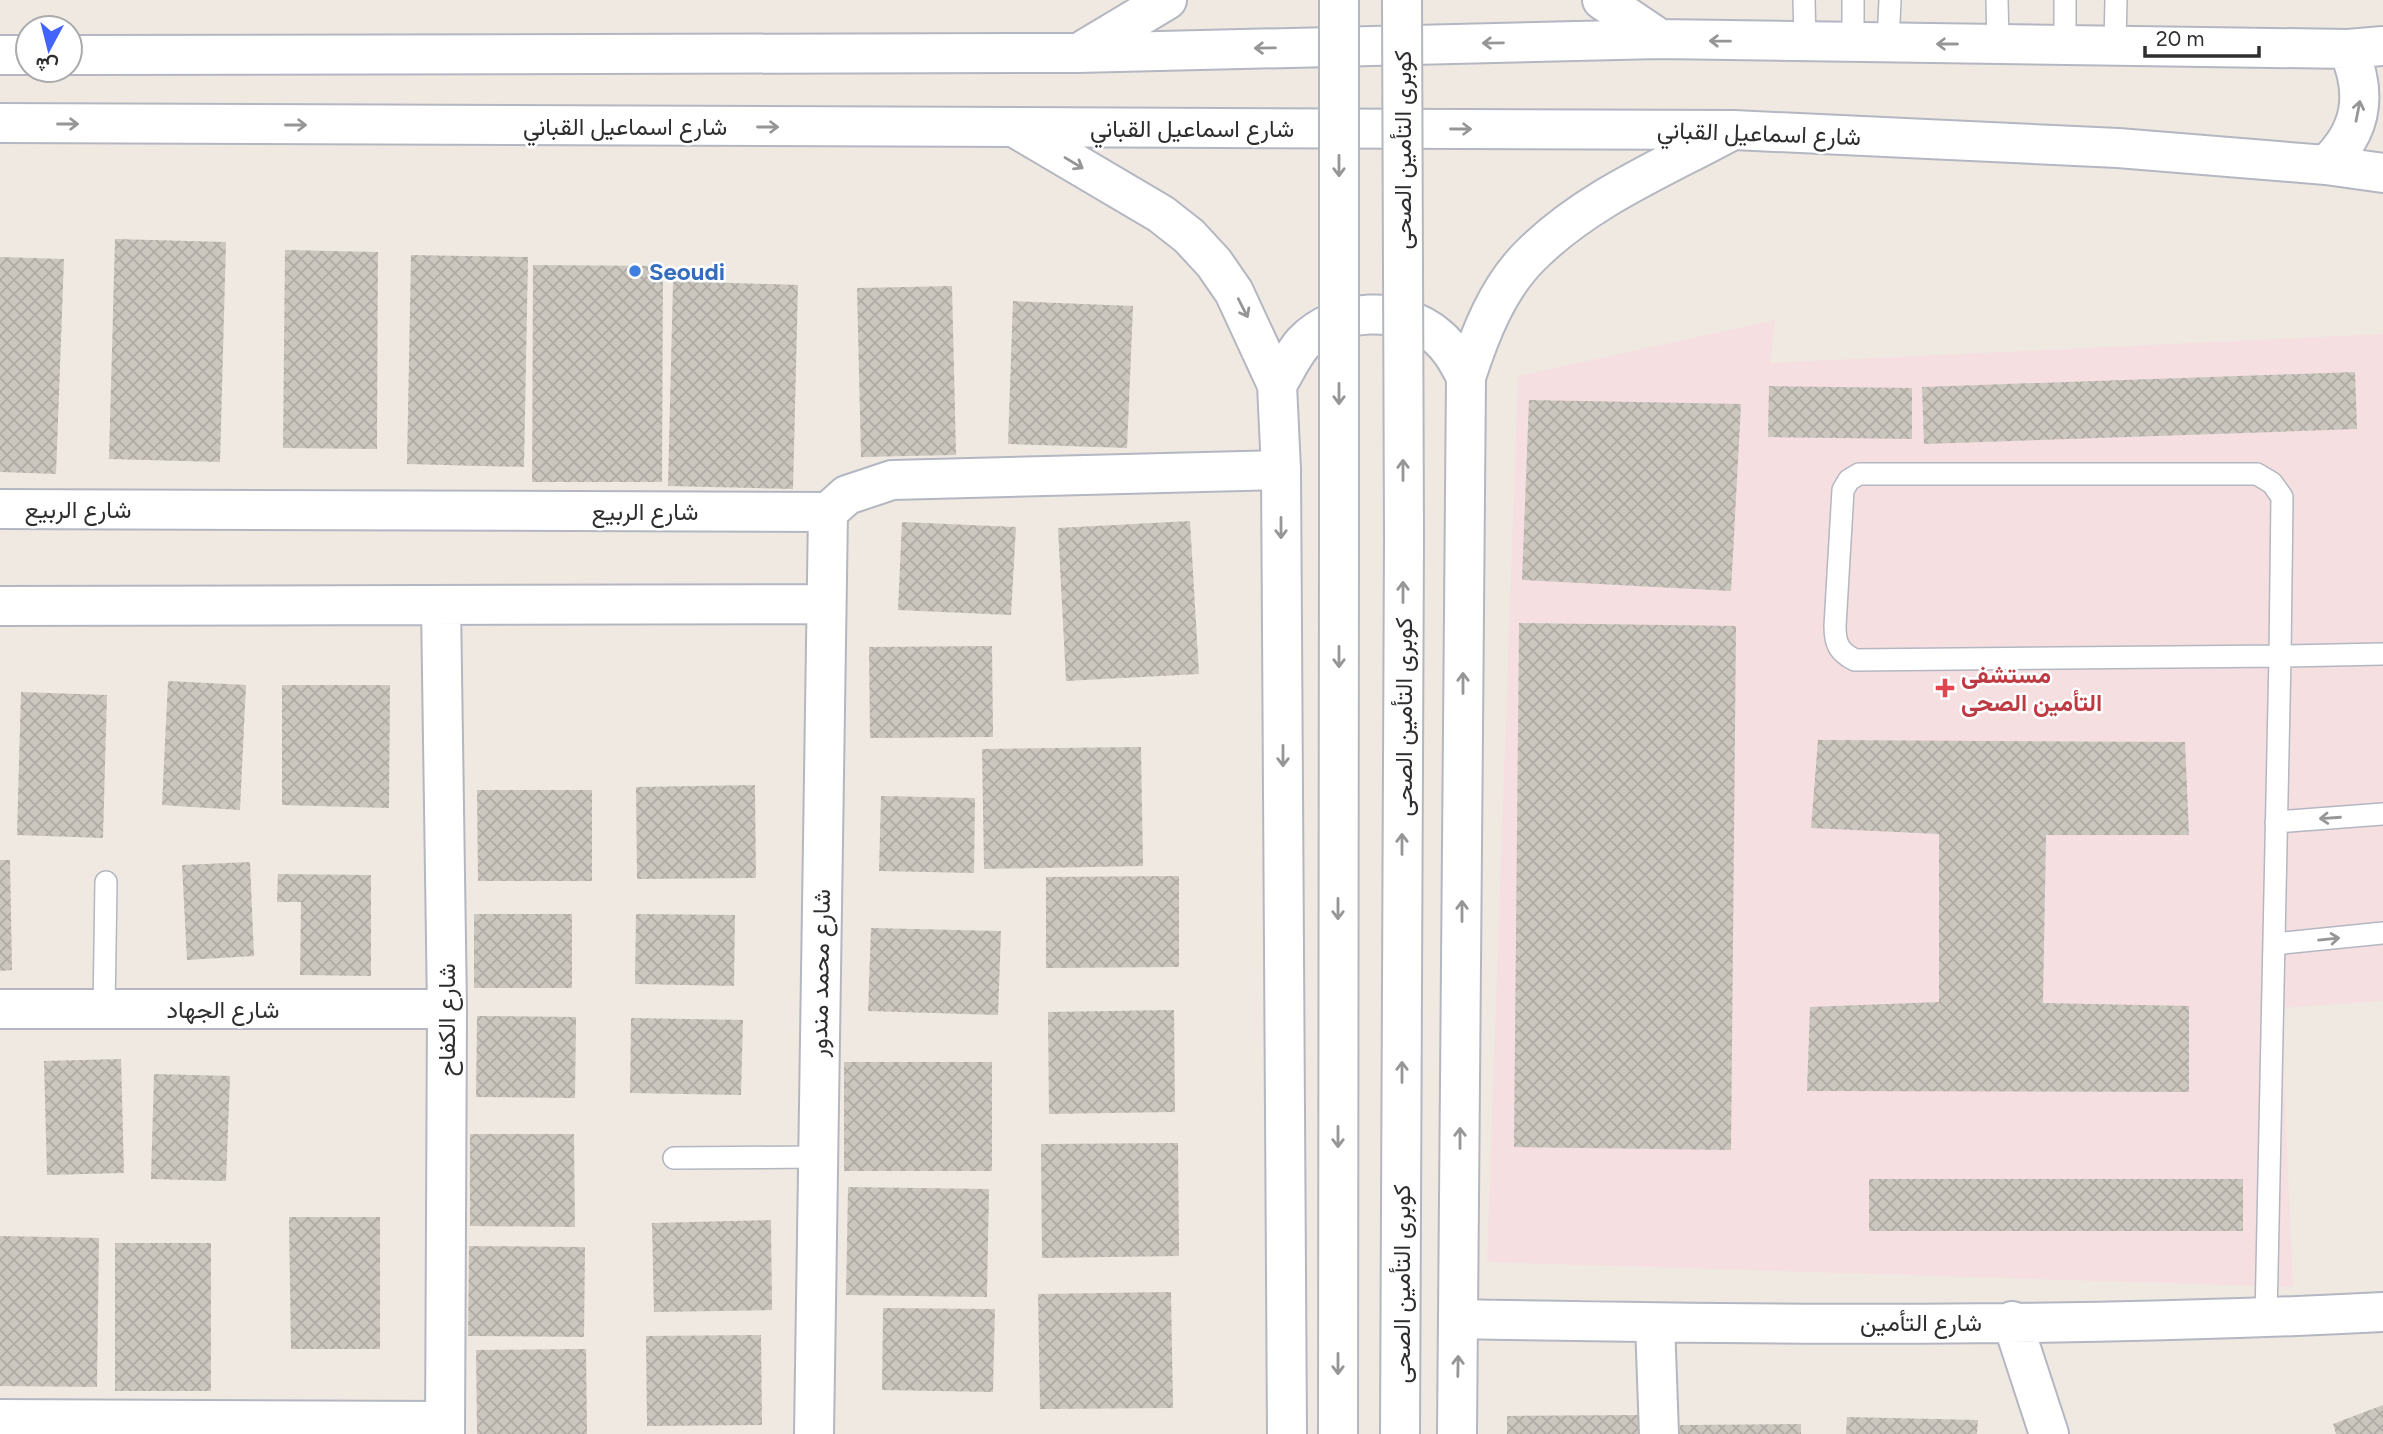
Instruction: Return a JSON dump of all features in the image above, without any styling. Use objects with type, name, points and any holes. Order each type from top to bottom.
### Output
[{"type":"street","points":[[1078,53],[1167,0]]},
{"type":"street","points":[[1338,1434],[1339,0]]},
{"type":"street","name":"كوبرى التأمين الصحى","points":[[1400,1434],[1404,538],[1402,0]]},
{"type":"street","points":[[1602,0],[1660,39]]},
{"type":"street","points":[[84,55],[1078,53],[1660,39],[1805,43],[2366,48],[2357,69],[2361,90],[2360,112],[2353,133],[2341,151],[2326,166]]},
{"type":"street","name":"شارع اسماعيل القباني","points":[[0,123],[1734,130],[2118,148],[2383,173]]},
{"type":"street","points":[[1015,128],[1161,214],[1189,236],[1214,263],[1234,292],[1278,385],[1281,470],[1287,1434]]},
{"type":"street","points":[[1457,1434],[1466,377],[1480,334],[1502,293],[1529,256],[1571,220],[1605,199],[1734,130]]},
{"type":"street","points":[[1278,385],[1302,344],[1321,328],[1344,318],[1368,314],[1393,316],[1417,323],[1438,337],[1454,355],[1466,377]]},
{"type":"street","points":[[828,512],[847,495],[870,485],[892,480],[1281,470]]},
{"type":"street","name":"شارع الربيع","points":[[0,509],[828,512]]},
{"type":"street","name":"شارع محمد مندور","points":[[814,1434],[824,604],[828,512]]},
{"type":"street","points":[[0,606],[824,604]]},
{"type":"street","name":"شارع الكفاح","points":[[441,606],[447,1009],[445,1428]]},
{"type":"street","name":"شارع الجهاد","points":[[0,1009],[447,1009]]},
{"type":"street","name":"شارع التأمين","points":[[1458,1319],[1655,1323],[2012,1321],[2266,1318],[2383,1312]]},
{"type":"street","points":[[2012,1321],[2049,1434]]},
{"type":"street","points":[[1655,1323],[1659,1434]]},
{"type":"street","points":[[0,1419],[445,1428]]},
{"type":"lane","points":[[1804,0],[1805,43]]},
{"type":"lane","points":[[1853,0],[1870,43]]},
{"type":"lane","points":[[1870,43],[1890,0]]},
{"type":"lane","points":[[1997,0],[1997,44]]},
{"type":"lane","points":[[2065,0],[2065,44]]},
{"type":"lane","points":[[2115,44],[2116,0]]},
{"type":"lane","points":[[2266,1318],[2280,656],[2282,497],[2272,483],[2257,474],[1859,474],[1849,480],[1843,490],[1835,641],[1842,653],[1855,660],[2280,656],[2383,654]]},
{"type":"lane","points":[[2276,822],[2383,814]]},
{"type":"lane","points":[[104,1009],[106,882]]},
{"type":"lane","points":[[2274,944],[2383,933]]},
{"type":"lane","points":[[674,1158],[818,1157]]},
{"type":"shaded area","name":"مستشفى التأمين الصحى","points":[[1775,320],[1770,363],[2383,334],[2383,1001],[2281,1008],[2293,1287],[1487,1262],[1518,376]]},
{"type":"building","points":[[115,239],[226,242],[220,462],[109,459]]},
{"type":"building","points":[[285,250],[378,252],[377,449],[283,448]]},
{"type":"building","points":[[411,255],[528,257],[524,467],[407,464]]},
{"type":"building","points":[[0,257],[64,259],[56,474],[0,472]]},
{"type":"building","points":[[533,265],[663,266],[662,482],[532,482]]},
{"type":"building","points":[[673,281],[798,285],[793,489],[668,486]]},
{"type":"building","points":[[952,286],[956,455],[861,457],[857,288]]},
{"type":"building","points":[[1013,301],[1133,306],[1127,448],[1008,444]]},
{"type":"building","points":[[2355,372],[2357,429],[1924,444],[1922,387]]},
{"type":"building","points":[[1769,386],[1912,388],[1912,439],[1768,437]]},
{"type":"building","points":[[1529,400],[1741,404],[1731,591],[1522,580]]},
{"type":"building","points":[[1190,521],[1199,674],[1066,681],[1058,528]]},
{"type":"building","points":[[902,522],[1016,527],[1011,615],[898,610]]},
{"type":"building","points":[[1519,623],[1736,626],[1731,1150],[1514,1147]]},
{"type":"building","points":[[992,646],[993,737],[870,738],[869,647]]},
{"type":"building","points":[[168,681],[246,685],[240,810],[162,805]]},
{"type":"building","points":[[282,685],[390,685],[389,808],[282,805]]},
{"type":"building","points":[[21,692],[107,695],[103,838],[17,835]]},
{"type":"building","points":[[1818,740],[2185,742],[2189,835],[2046,835],[2043,1003],[2189,1006],[2189,1092],[1807,1091],[1810,1007],[1939,1002],[1939,834],[1811,828]]},
{"type":"building","points":[[1141,747],[1143,866],[984,869],[982,749]]},
{"type":"building","points":[[755,785],[756,878],[637,879],[636,787]]},
{"type":"building","points":[[477,790],[592,790],[592,881],[478,881]]},
{"type":"building","points":[[881,796],[975,798],[974,873],[879,871]]},
{"type":"building","points":[[0,860],[10,860],[12,970],[0,971]]},
{"type":"building","points":[[250,862],[254,956],[187,960],[182,865]]},
{"type":"building","points":[[278,874],[371,875],[371,976],[300,975],[301,902],[277,902]]},
{"type":"building","points":[[1179,876],[1179,967],[1046,968],[1046,877]]},
{"type":"building","points":[[474,914],[572,914],[572,988],[474,988]]},
{"type":"building","points":[[636,914],[735,915],[734,986],[635,984]]},
{"type":"building","points":[[871,928],[1001,931],[998,1015],[868,1011]]},
{"type":"building","points":[[1174,1010],[1175,1112],[1049,1114],[1048,1012]]},
{"type":"building","points":[[477,1016],[576,1017],[575,1098],[476,1097]]},
{"type":"building","points":[[631,1018],[743,1020],[741,1095],[630,1093]]},
{"type":"building","points":[[121,1059],[124,1173],[47,1175],[44,1061]]},
{"type":"building","points":[[844,1062],[992,1062],[992,1171],[844,1171]]},
{"type":"building","points":[[154,1074],[230,1076],[226,1181],[151,1179]]},
{"type":"building","points":[[470,1134],[574,1134],[575,1227],[470,1226]]},
{"type":"building","points":[[1178,1143],[1179,1256],[1042,1258],[1041,1144]]},
{"type":"building","points":[[1869,1179],[2243,1179],[2243,1231],[1869,1231]]},
{"type":"building","points":[[848,1187],[989,1189],[987,1297],[846,1295]]},
{"type":"building","points":[[289,1217],[380,1217],[380,1349],[291,1349]]},
{"type":"building","points":[[771,1220],[772,1310],[654,1312],[652,1223]]},
{"type":"building","points":[[0,1236],[99,1238],[97,1387],[0,1386]]},
{"type":"building","points":[[115,1243],[211,1243],[211,1391],[115,1391]]},
{"type":"building","points":[[469,1246],[585,1247],[584,1337],[468,1336]]},
{"type":"building","points":[[1171,1292],[1173,1408],[1040,1409],[1038,1294]]},
{"type":"building","points":[[883,1308],[995,1309],[993,1392],[882,1390]]},
{"type":"building","points":[[761,1335],[762,1425],[647,1426],[646,1336]]},
{"type":"building","points":[[586,1349],[587,1434],[477,1434],[476,1350]]},
{"type":"building","points":[[2383,1405],[2383,1434],[2336,1434],[2333,1424]]},
{"type":"building","points":[[1638,1415],[1638,1434],[1507,1434],[1507,1416]]},
{"type":"building","points":[[1847,1417],[1978,1420],[1977,1434],[1846,1434]]},
{"type":"building","points":[[1801,1424],[1801,1434],[1680,1434],[1680,1425]]},
{"type":"place","name":"Seoudi","points":[[635,271]]},
{"type":"place","name":"مستشفى التأمين الصحى","points":[[1945,688]]}]
